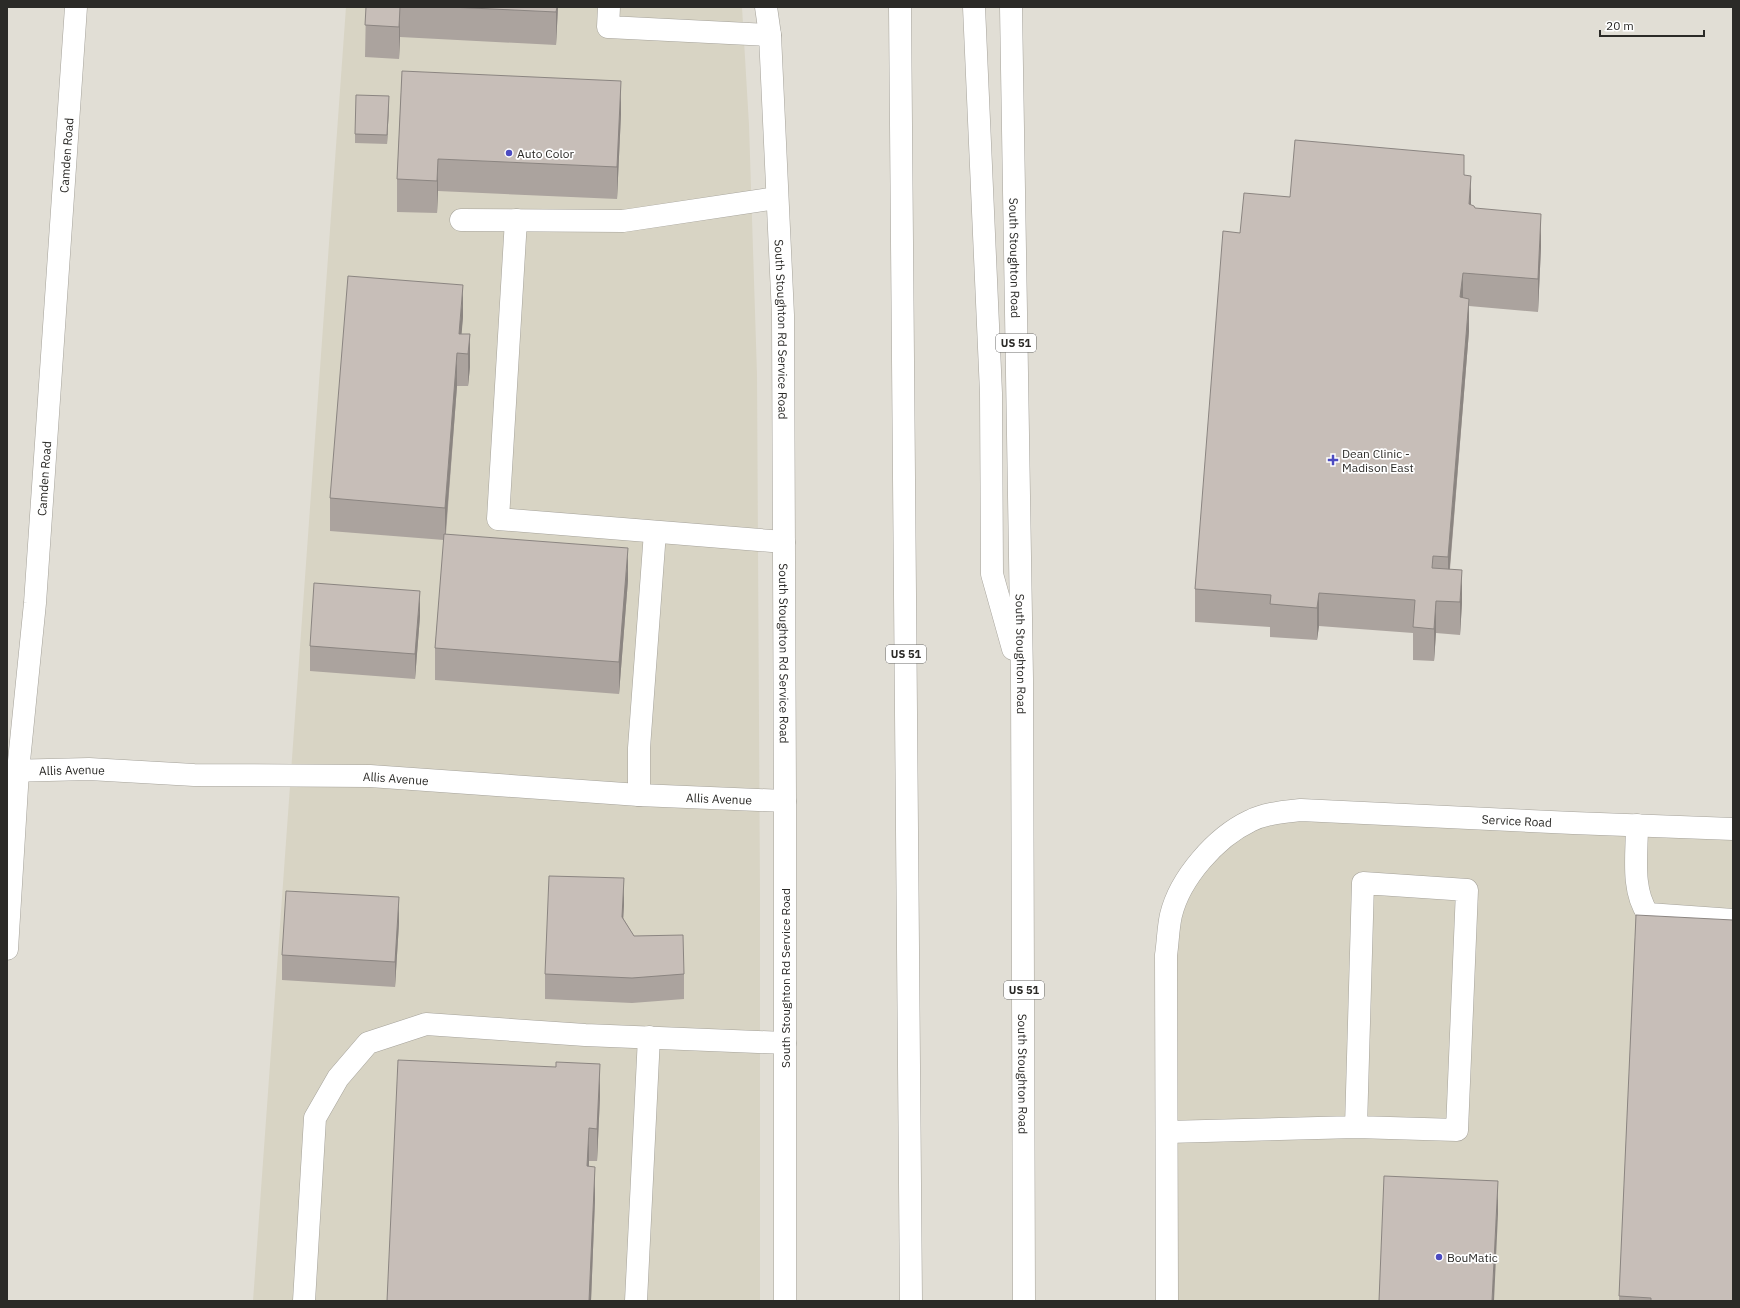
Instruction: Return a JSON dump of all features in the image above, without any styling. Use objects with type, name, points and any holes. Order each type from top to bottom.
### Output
[{"type":"street","name":"Camden Road","points":[[7,949],[12,771],[35,603],[42,478],[71,96],[76,7]]},
{"type":"street","points":[[609,7],[608,27],[770,34]]},
{"type":"street","name":"South Stoughton Rd Service Road","points":[[766,7],[770,34],[783,315],[785,1301]]},
{"type":"street","name":"US 51","points":[[900,7],[912,1301]]},
{"type":"street","points":[[974,7],[991,394],[992,574],[1022,680]]},
{"type":"street","name":"South Stoughton Road","points":[[1011,7],[1022,680],[1024,1301]]},
{"type":"street","points":[[461,220],[623,221],[777,198]]},
{"type":"street","points":[[516,220],[498,519],[784,542]]},
{"type":"street","points":[[639,795],[639,748],[655,532]]},
{"type":"street","name":"Allis Avenue","points":[[12,771],[89,770],[194,775],[370,776],[639,795],[785,801]]},
{"type":"street","name":"Service Road","points":[[1166,1132],[1166,955],[1171,915],[1178,897],[1192,870],[1210,850],[1235,830],[1250,821],[1272,813],[1301,810],[1733,829]]},
{"type":"street","points":[[1637,825],[1636,872],[1642,905],[1648,914],[1733,920]]},
{"type":"street","points":[[1168,1301],[1166,1132],[1356,1127],[1457,1130],[1467,890],[1363,883],[1356,1127]]},
{"type":"street","points":[[304,1301],[315,1118],[338,1078],[368,1043],[426,1024],[785,1043]]},
{"type":"street","points":[[636,1301],[649,1037]]},
{"type":"shaded area","points":[[346,7],[742,7],[749,125],[757,374],[760,895],[760,1301],[253,1301]]},
{"type":"shaded area","points":[[1272,813],[1733,829],[1733,1301],[1167,1301],[1166,955],[1192,870]]},
{"type":"building","points":[[366,7],[400,7],[399,27],[365,25]]},
{"type":"building","points":[[450,7],[557,7],[556,12]]},
{"type":"building","name":"Auto Color","points":[[402,71],[621,81],[617,167],[438,159],[437,181],[397,179]]},
{"type":"building","points":[[356,95],[389,96],[387,135],[355,134]]},
{"type":"building","name":"Dean Clinic - Madison East","points":[[1295,140],[1464,155],[1464,175],[1471,176],[1469,204],[1475,208],[1541,214],[1538,279],[1463,273],[1460,297],[1469,299],[1448,557],[1433,556],[1432,568],[1462,570],[1460,602],[1436,601],[1434,629],[1413,627],[1415,600],[1319,593],[1317,608],[1270,604],[1271,595],[1195,589],[1223,231],[1240,233],[1244,193],[1290,197]]},
{"type":"building","points":[[348,276],[463,285],[459,334],[470,334],[468,354],[457,353],[445,508],[330,498]]},
{"type":"building","points":[[444,534],[628,548],[619,662],[435,648]]},
{"type":"building","points":[[314,583],[420,591],[415,654],[310,646]]},
{"type":"building","points":[[549,876],[624,878],[622,917],[634,936],[683,935],[684,974],[632,978],[545,974]]},
{"type":"building","points":[[286,891],[399,897],[395,962],[282,955]]},
{"type":"building","points":[[1636,915],[1733,920],[1733,1301],[1651,1301],[1651,1298],[1619,1296]]},
{"type":"building","points":[[398,1060],[556,1067],[556,1062],[600,1064],[597,1129],[589,1128],[587,1166],[595,1167],[589,1301],[387,1301]]},
{"type":"building","name":"BouMatic","points":[[1384,1176],[1498,1181],[1492,1301],[1379,1301]]},
{"type":"place","name":"Auto Color","points":[[509,153]]},
{"type":"place","name":"Dean Clinic - Madison East","points":[[1333,460]]},
{"type":"place","name":"BouMatic","points":[[1439,1257]]}]
